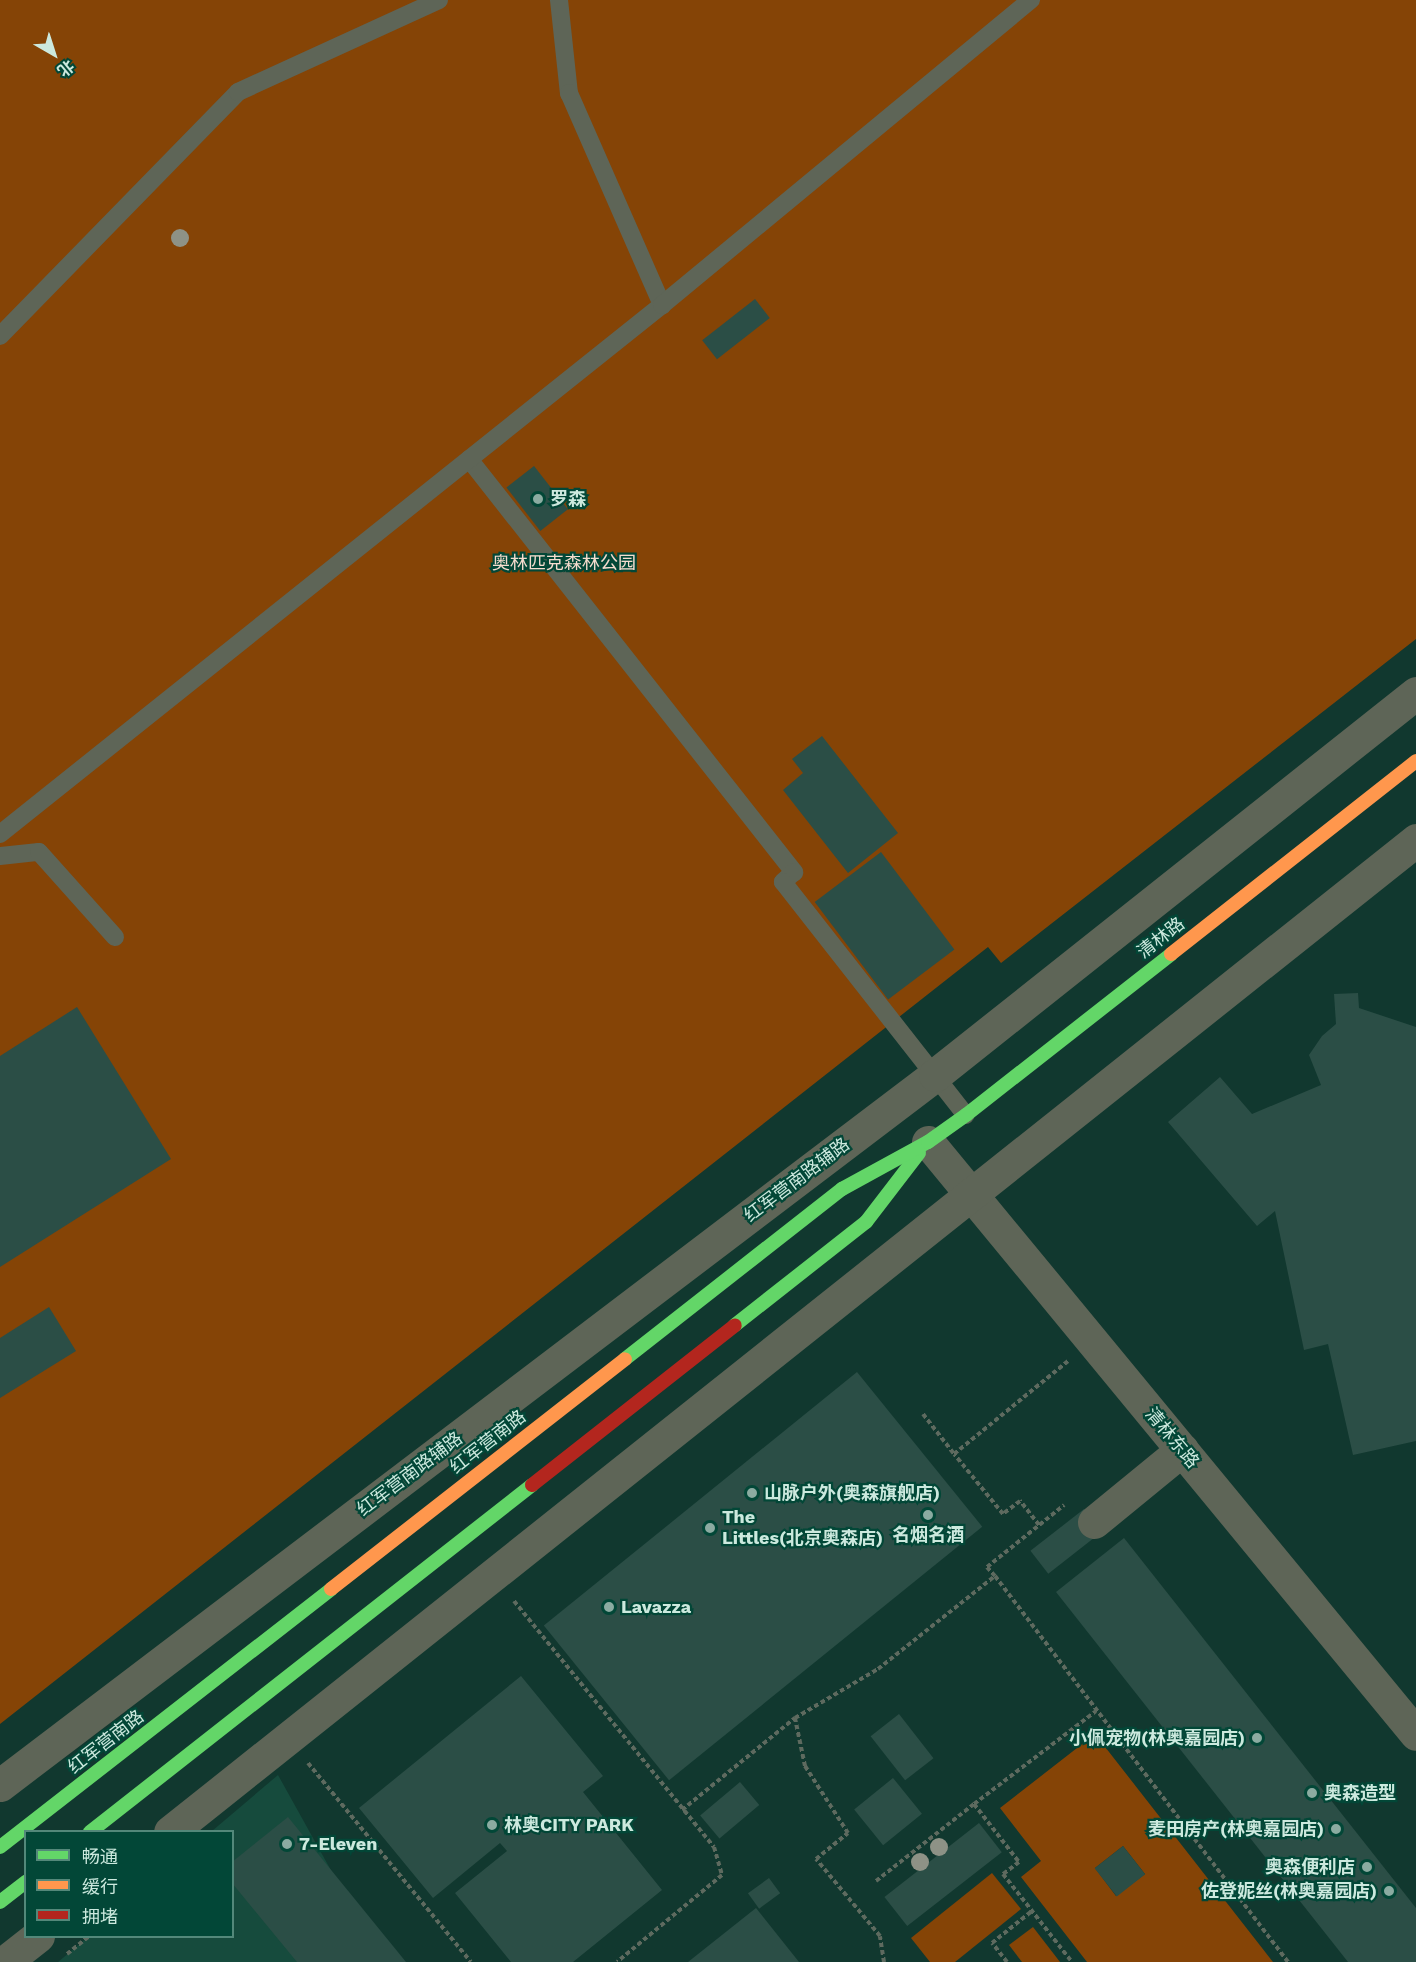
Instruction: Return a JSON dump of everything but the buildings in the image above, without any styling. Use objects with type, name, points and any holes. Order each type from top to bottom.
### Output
[{"type":"main road","name":"清林路","points":[[928,1142],[966,1115],[1416,761]]},
{"type":"main road","points":[[92,1830],[866,1222],[928,1142]]},
{"type":"main road","name":"红军营南路","points":[[0,1846],[842,1189],[928,1142]]},
{"type":"main road","points":[[0,1902],[24,1884]]},
{"type":"street","name":"红军营南路辅路","points":[[0,1785],[935,1076],[1416,693]]},
{"type":"street","points":[[172,1830],[1416,840]]},
{"type":"street","name":"清林东路","points":[[928,1142],[1416,1734]]},
{"type":"street","points":[[1094,1522],[1182,1450]]},
{"type":"street","points":[[5,1962],[35,1938]]},
{"type":"lane","points":[[0,336],[238,92],[439,0]]},
{"type":"lane","points":[[559,0],[569,93],[662,305]]},
{"type":"lane","points":[[0,834],[662,305],[1031,0]]},
{"type":"lane","points":[[469,459],[794,873],[783,882],[966,1115]]},
{"type":"lane","points":[[0,856],[39,852],[115,937]]},
{"type":"path","points":[[954,1454],[1092,1341]]},
{"type":"path","points":[[923,1414],[1003,1514],[1020,1501],[1039,1525]]},
{"type":"path","points":[[1074,1497],[987,1567],[1288,1962]]},
{"type":"path","points":[[494,1574],[714,1847],[722,1875],[617,1962]]},
{"type":"path","points":[[682,1810],[795,1718],[878,1669],[995,1576]]},
{"type":"path","points":[[876,1881],[1096,1711]]},
{"type":"path","points":[[795,1718],[805,1766],[848,1833],[816,1858],[880,1936],[884,1962]]},
{"type":"path","points":[[287,1738],[471,1962]]},
{"type":"path","points":[[974,1804],[1019,1862],[1003,1874],[1072,1962]]},
{"type":"path","points":[[1007,1962],[992,1943],[1032,1911]]},
{"type":"path","points":[[65,1956],[86,1938]]},
{"type":"shaded area","points":[[278,1775],[382,1962],[58,1962],[87,1938],[234,1938],[234,1830],[213,1830]]},
{"type":"green space","name":"奥林匹克森林公园","points":[[0,0],[1416,0],[1416,639],[1001,963],[988,947],[0,1724]]},
{"type":"green space","points":[[1095,1734],[1273,1962],[1087,1962],[1021,1877],[1041,1861],[1000,1808]],"holes":[[[1123,1846],[1145,1874],[1116,1896],[1095,1868]]]},
{"type":"green space","points":[[992,1873],[1021,1909],[955,1962],[930,1962],[911,1938]]},
{"type":"green space","points":[[1033,1927],[1060,1962],[1022,1962],[1009,1945]]},
{"type":"traffic: fast","points":[[625,1359],[842,1189],[928,1142],[966,1115],[1171,954]]},
{"type":"traffic: fast","points":[[735,1325],[866,1222],[919,1153]]},
{"type":"traffic: fast","points":[[93,1830],[532,1485]]},
{"type":"traffic: fast","points":[[0,1847],[331,1589]]},
{"type":"traffic: fast","points":[[0,1902],[24,1884]]},
{"type":"traffic: slow","points":[[1171,954],[1416,761]]},
{"type":"traffic: slow","points":[[331,1589],[625,1359]]},
{"type":"traffic: jam","points":[[532,1485],[735,1325]]},
{"type":"place","name":"罗森","points":[[538,499]]},
{"type":"place","name":"山脉户外(奥森旗舰店)","points":[[752,1493]]},
{"type":"place","name":"名烟名酒","points":[[928,1515]]},
{"type":"place","name":"The Littles(北京奥森店)","points":[[710,1528]]},
{"type":"place","name":"Lavazza","points":[[609,1607]]},
{"type":"place","name":"小佩宠物(林奥嘉园店)","points":[[1257,1738]]},
{"type":"place","name":"奥森造型","points":[[1312,1793]]},
{"type":"place","name":"林奥CITY PARK","points":[[492,1825]]},
{"type":"place","name":"麦田房产(林奥嘉园店)","points":[[1336,1829]]},
{"type":"place","name":"7-Eleven","points":[[287,1844]]},
{"type":"place","name":"奥森便利店","points":[[1367,1867]]},
{"type":"place","name":"佐登妮丝(林奥嘉园店)","points":[[1389,1891]]}]
